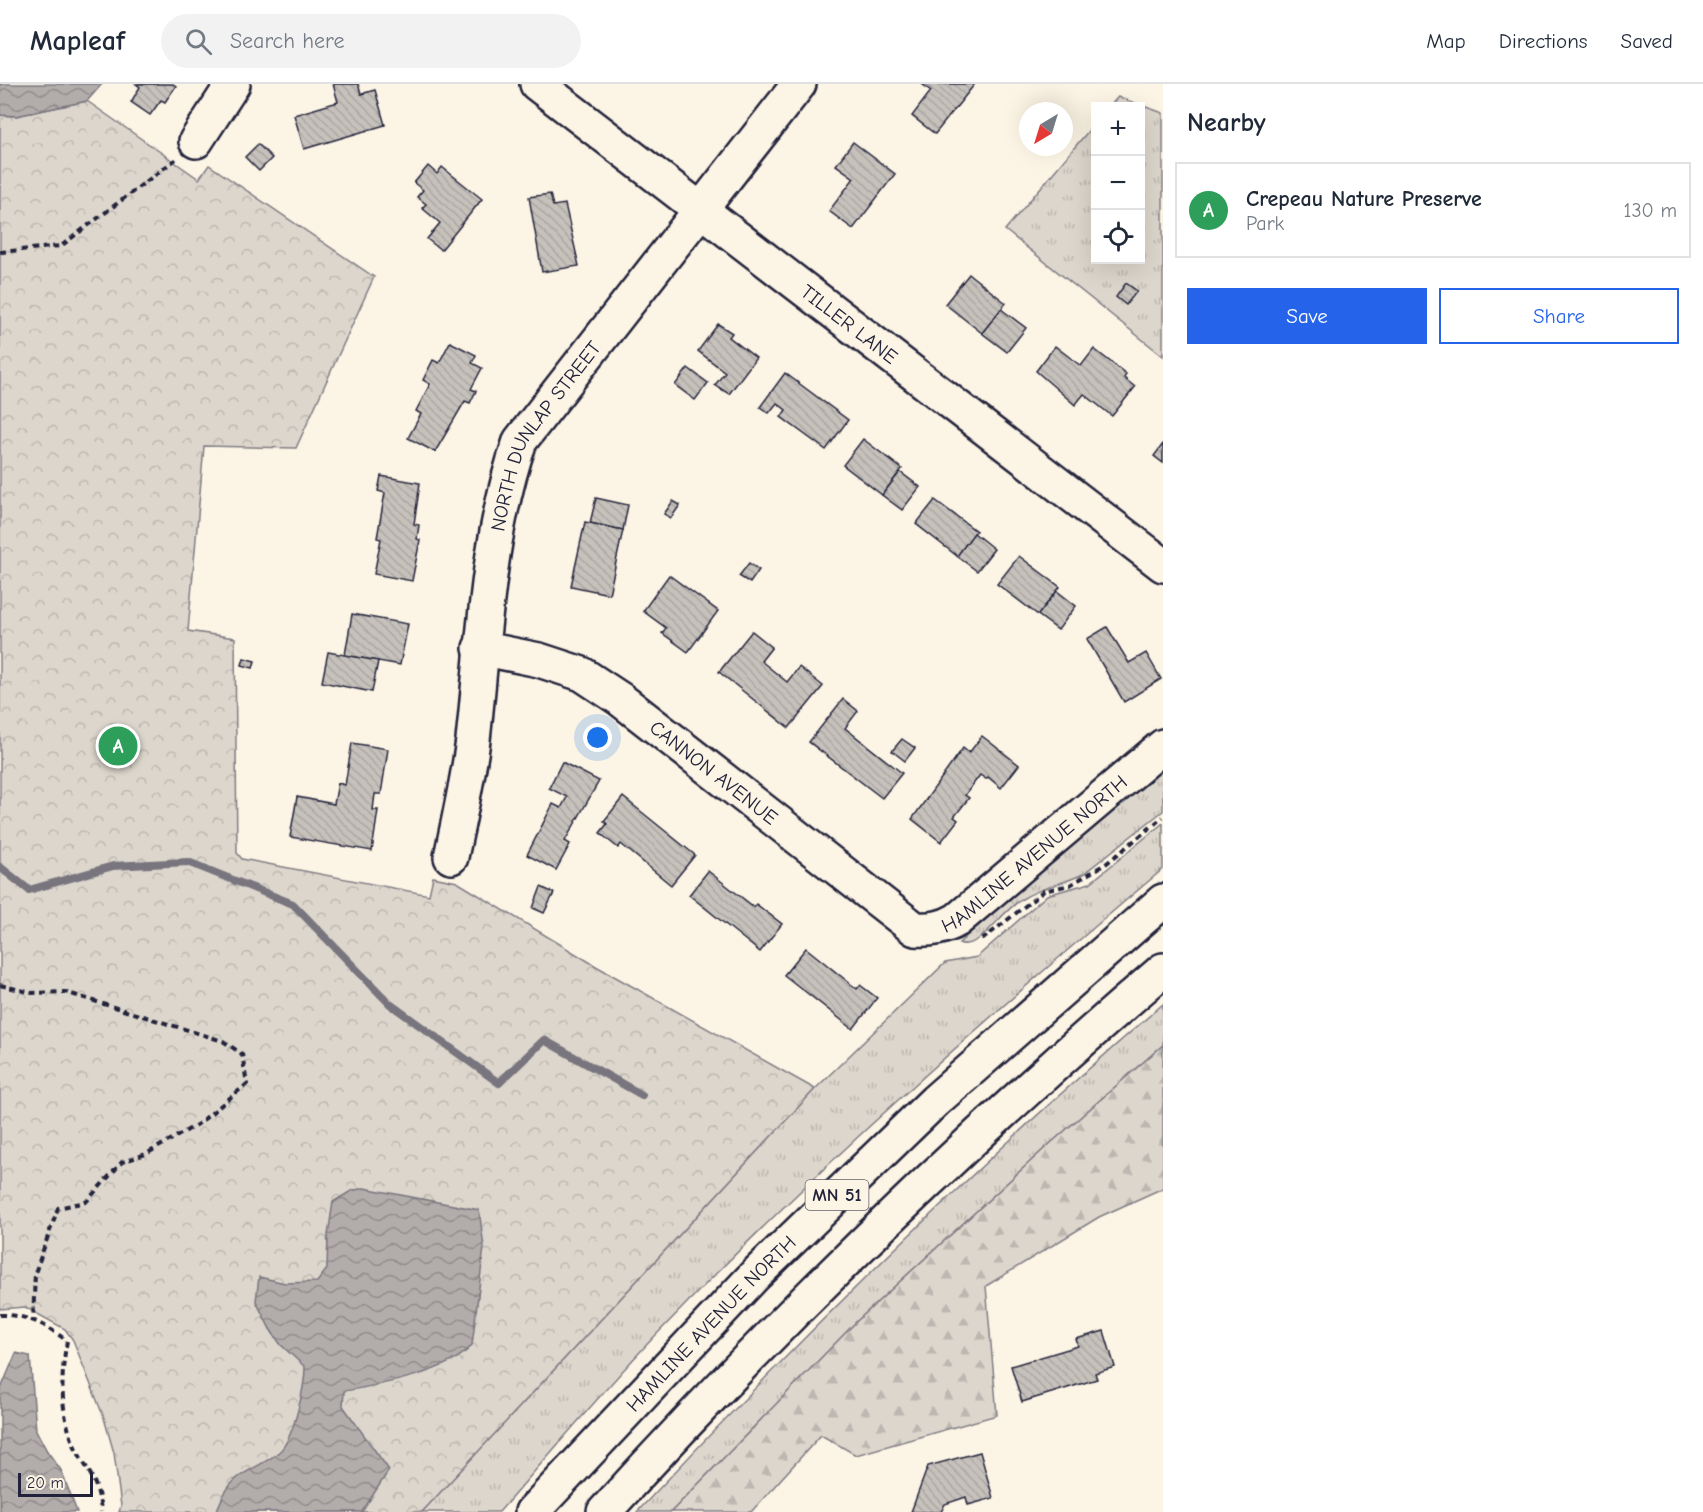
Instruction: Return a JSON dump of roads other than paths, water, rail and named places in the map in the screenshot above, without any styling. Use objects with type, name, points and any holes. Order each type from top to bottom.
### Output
[{"type":"main road","points":[[196,141],[232,84]]},
{"type":"main road","name":"TILLER LANE","points":[[537,84],[1163,565]]},
{"type":"main road","name":"NORTH DUNLAP STREET","points":[[451,857],[473,742],[480,648],[502,501],[520,441],[799,84]]},
{"type":"main road","name":"CANNON AVENUE","points":[[480,648],[539,660],[582,674],[620,699],[901,921],[915,929],[930,930]]},
{"type":"main road","name":"HAMLINE AVENUE NORTH","points":[[930,930],[944,927],[957,920],[1163,746]]},
{"type":"main road","name":"HAMLINE AVENUE NORTH","points":[[532,1512],[672,1360],[806,1225],[935,1101],[1163,901]]},
{"type":"main road","name":"MN 51","points":[[604,1512],[802,1304],[912,1197],[1163,970]]},
{"type":"water","points":[[0,84],[102,84],[87,101],[16,116],[0,115]]},
{"type":"water","points":[[364,1188],[479,1210],[484,1247],[472,1345],[462,1355],[431,1370],[394,1381],[344,1391],[343,1406],[389,1470],[362,1512],[216,1512],[226,1491],[235,1480],[270,1459],[286,1443],[298,1410],[303,1386],[305,1367],[281,1345],[256,1301],[259,1277],[285,1283],[317,1282],[327,1269],[328,1235],[333,1202],[351,1191]]},
{"type":"water","points":[[16,1353],[30,1356],[36,1430],[47,1451],[61,1470],[77,1512],[0,1512],[0,1391]]},
{"type":"waterway","points":[[0,867],[29,890],[113,866],[188,862],[293,904],[390,1004],[499,1083],[544,1040],[642,1095]]},
{"type":"place","name":"Crepeau Nature Preserve","points":[[118,746]]}]
